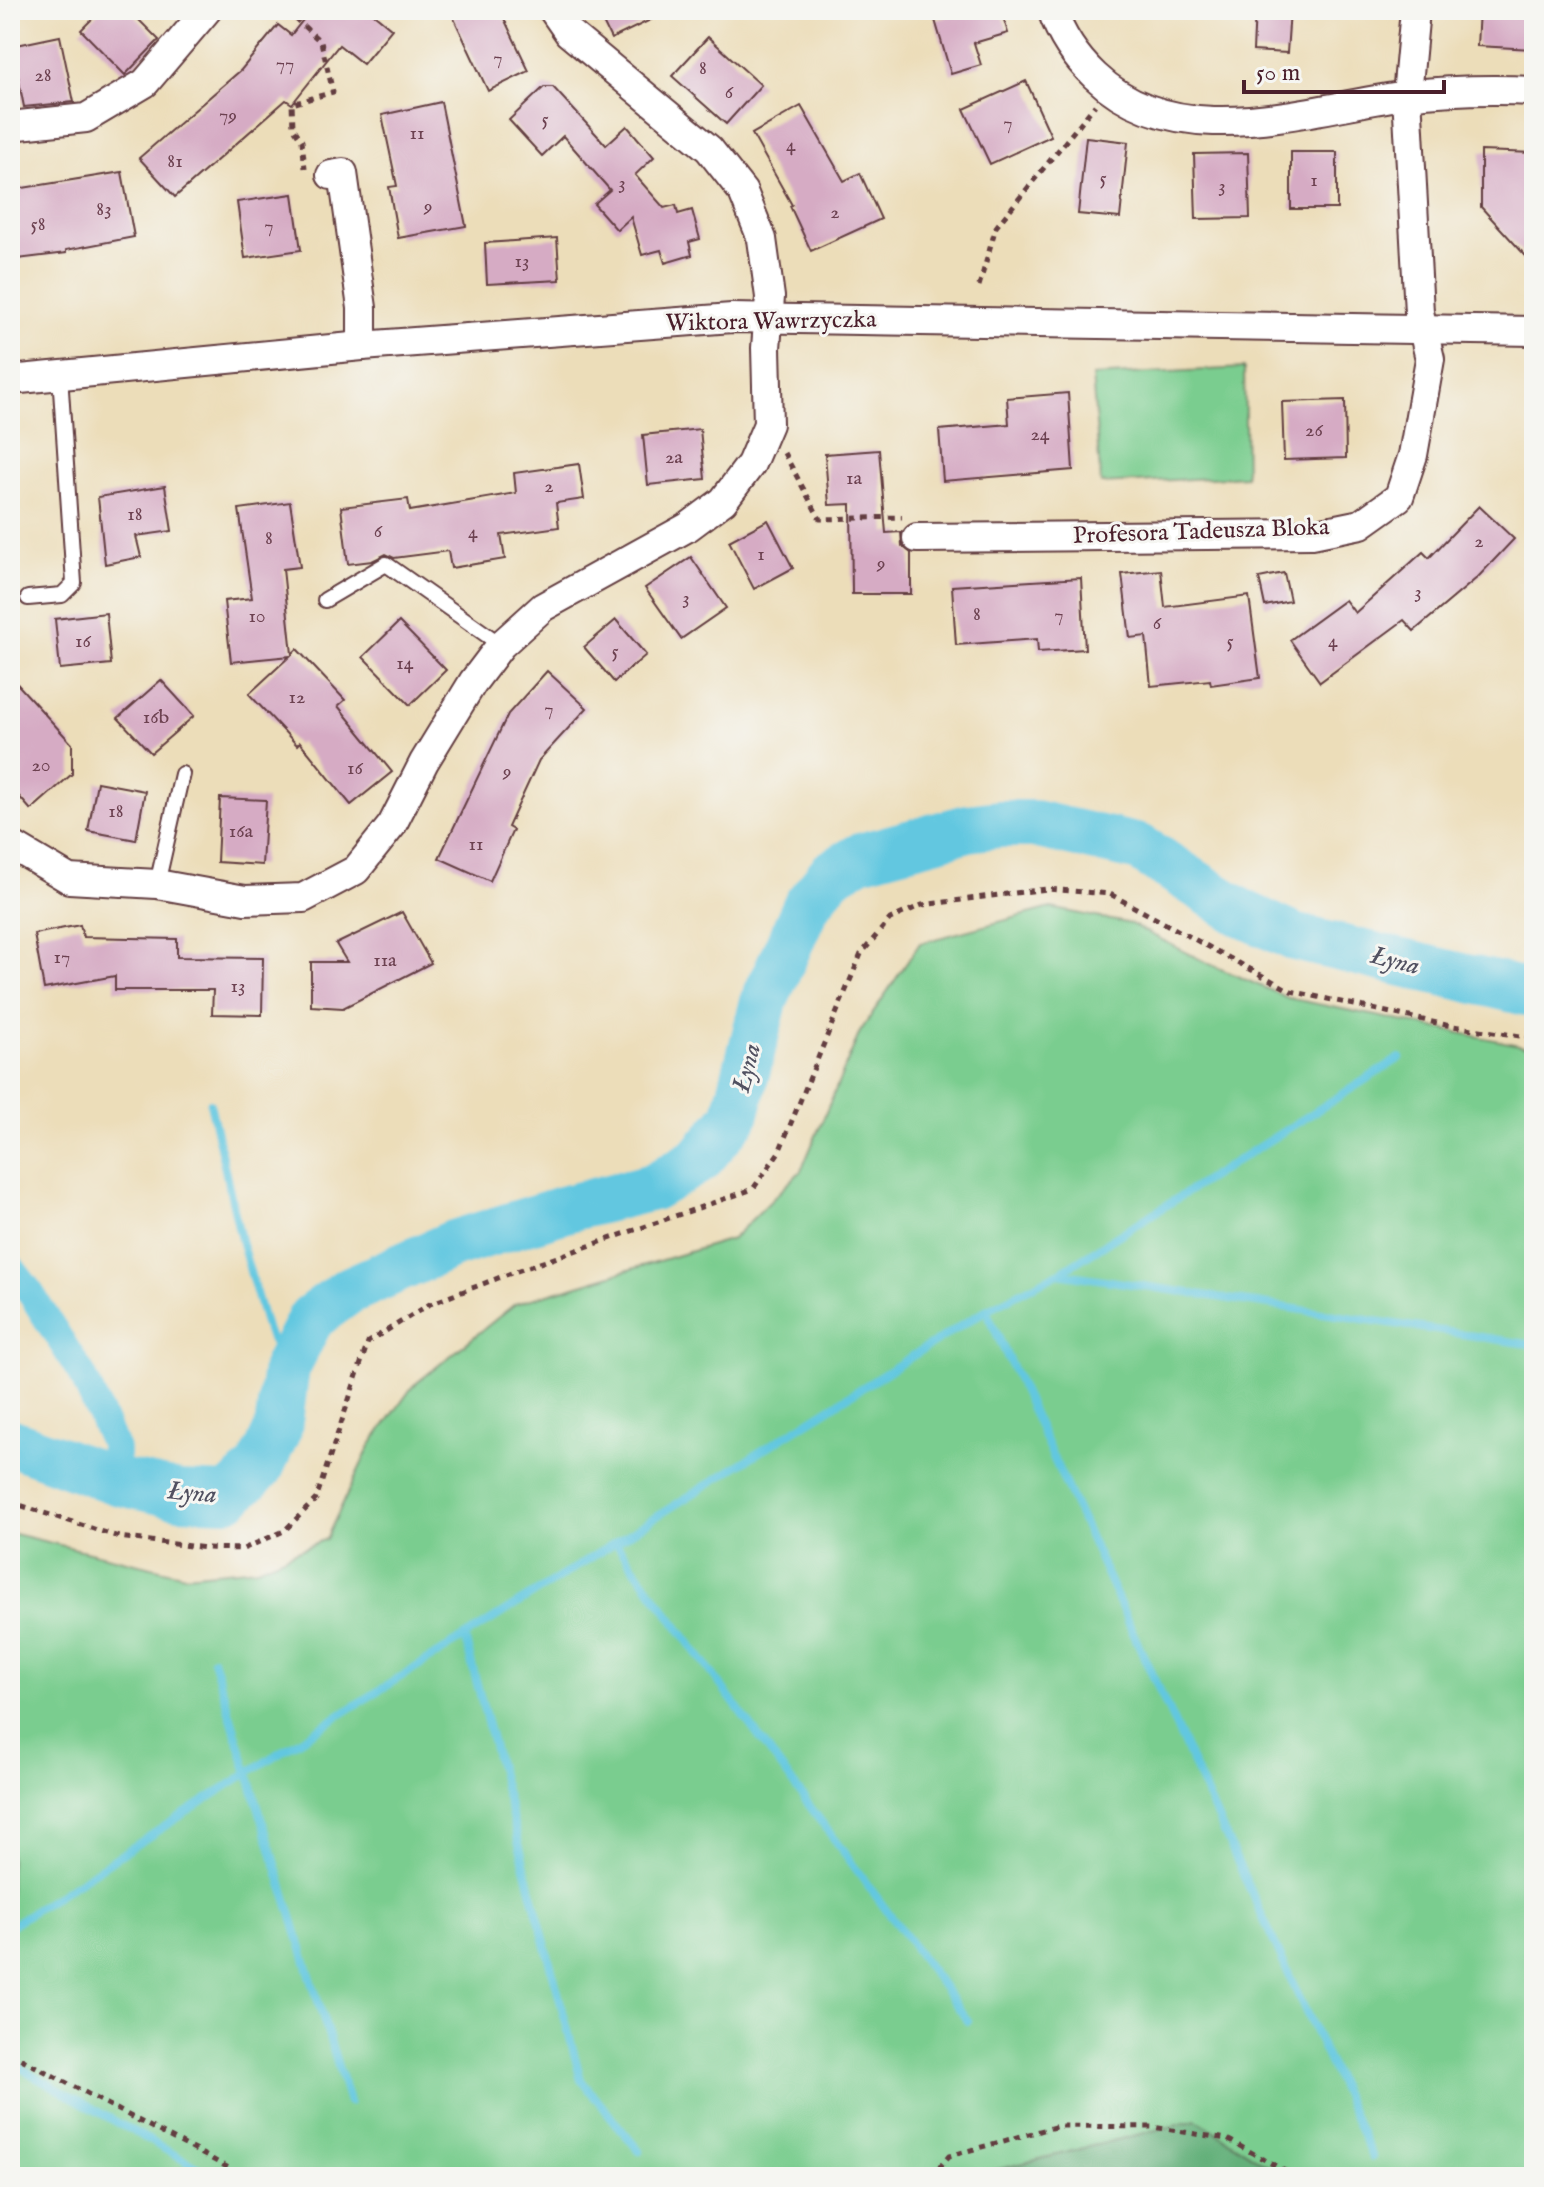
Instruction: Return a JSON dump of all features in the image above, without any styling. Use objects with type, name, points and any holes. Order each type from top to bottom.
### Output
[{"type":"street","points":[[10,126],[86,118],[145,83],[207,10]]},
{"type":"street","points":[[10,844],[69,879],[157,884],[245,900],[303,898],[356,870],[392,825],[424,762],[473,682],[501,645],[543,607],[688,527],[723,501],[751,464],[768,424],[766,348],[770,318],[762,239],[743,192],[709,149],[569,33],[553,10]]},
{"type":"street","points":[[1052,10],[1060,34],[1088,70],[1108,89],[1145,110],[1187,121],[1266,119],[1407,95],[1486,88],[1534,91]]},
{"type":"street","name":"Profesora Tadeusza Bloka","points":[[917,538],[1312,534],[1361,524],[1399,497],[1413,455],[1430,359],[1419,312],[1407,95],[1415,10]]},
{"type":"street","points":[[331,175],[343,173],[362,308],[362,346]]},
{"type":"street","name":"Wiktora Wawrzyczka","points":[[10,380],[362,346],[732,318],[1534,331]]},
{"type":"lane","points":[[28,598],[62,595],[74,583],[60,375]]},
{"type":"lane","points":[[325,600],[386,564],[501,645]]},
{"type":"lane","points":[[157,884],[182,774]]},
{"type":"path","points":[[286,10],[321,42],[333,92],[292,104],[293,127],[302,141],[306,179],[331,175]]},
{"type":"path","points":[[979,286],[996,227],[1108,89]]},
{"type":"path","points":[[768,424],[820,519],[913,517],[917,538]]},
{"type":"path","points":[[10,1502],[119,1537],[205,1548],[243,1549],[284,1531],[316,1499],[368,1342],[430,1304],[753,1189],[779,1152],[861,954],[890,919],[922,905],[1046,889],[1110,894],[1291,991],[1446,1025],[1534,1038]]},
{"type":"path","points":[[10,2053],[246,2177]]},
{"type":"path","points":[[931,2177],[949,2156],[1058,2126],[1153,2127],[1227,2139],[1296,2177]]},
{"type":"green space","points":[[1244,368],[1246,476],[1101,484],[1092,376]]},
{"type":"green space","points":[[1051,908],[1131,924],[1207,963],[1288,998],[1534,1048],[1534,2177],[1286,2177],[1197,2120],[968,2177],[10,2177],[10,1533],[185,1575],[257,1568],[326,1539],[370,1446],[413,1386],[515,1304],[732,1239],[801,1171],[860,1032],[920,943]]},
{"type":"green space","points":[[1197,2120],[1286,2177],[968,2177]]},
{"type":"building","points":[[101,10],[129,10],[159,40],[125,75],[81,30]]},
{"type":"building","points":[[311,10],[369,10],[392,29],[363,64],[339,45],[292,104],[286,100],[175,197],[139,158],[241,70],[278,25],[291,35]]},
{"type":"building","points":[[450,10],[500,10],[529,71],[488,91]]},
{"type":"building","points":[[597,10],[671,10],[611,39]]},
{"type":"building","points":[[969,10],[1001,10],[1008,33],[974,43],[981,65],[951,74],[935,20]]},
{"type":"building","points":[[1255,10],[1290,10],[1287,53],[1253,51]]},
{"type":"building","points":[[1479,10],[1534,10],[1533,49],[1477,46]]},
{"type":"building","points":[[60,36],[74,102],[24,107],[12,46]]},
{"type":"building","points":[[708,37],[761,85],[726,124],[672,76]]},
{"type":"building","points":[[1026,81],[1051,136],[990,164],[964,109]]},
{"type":"building","points":[[544,87],[553,87],[606,145],[627,126],[654,157],[635,175],[664,208],[676,205],[678,214],[692,210],[700,239],[689,242],[692,255],[665,263],[661,250],[642,255],[631,217],[617,230],[594,204],[610,190],[563,136],[542,156],[509,120]]},
{"type":"building","points":[[441,102],[466,226],[398,238],[389,187],[397,186],[382,115]]},
{"type":"building","points":[[801,106],[844,181],[860,173],[881,219],[811,251],[792,205],[752,134]]},
{"type":"building","points":[[1086,137],[1128,142],[1120,218],[1078,214]]},
{"type":"building","points":[[1481,151],[1534,153],[1534,265],[1481,207]]},
{"type":"building","points":[[1291,152],[1337,152],[1337,209],[1291,209]]},
{"type":"building","points":[[1248,153],[1250,218],[1196,219],[1194,154]]},
{"type":"building","points":[[122,172],[134,237],[66,250],[66,253],[18,259],[10,190]]},
{"type":"building","points":[[293,194],[301,250],[245,258],[237,202]]},
{"type":"building","points":[[557,238],[560,280],[487,284],[485,243]]},
{"type":"building","points":[[1068,393],[1073,470],[943,481],[939,430],[1009,424],[1007,398]]},
{"type":"building","points":[[1345,400],[1346,458],[1284,460],[1282,402]]},
{"type":"building","points":[[700,429],[705,479],[648,485],[643,435]]},
{"type":"building","points":[[879,450],[886,533],[901,532],[902,546],[911,553],[911,594],[852,594],[851,504],[829,505],[825,454]]},
{"type":"building","points":[[579,464],[584,499],[556,503],[559,527],[501,535],[505,559],[451,568],[448,551],[394,558],[386,554],[372,561],[348,564],[341,507],[408,499],[410,511],[516,493],[514,473]]},
{"type":"building","points":[[165,486],[172,531],[136,536],[141,557],[105,564],[98,497]]},
{"type":"building","points":[[290,502],[300,567],[283,569],[292,654],[297,649],[345,700],[338,706],[392,772],[351,805],[300,742],[297,745],[249,694],[290,656],[231,662],[224,601],[252,598],[239,509]]},
{"type":"building","points":[[1479,506],[1514,539],[1478,577],[1414,631],[1404,620],[1320,682],[1290,640],[1345,600],[1355,613],[1423,552],[1429,558]]},
{"type":"building","points":[[768,520],[793,568],[754,589],[729,541]]},
{"type":"building","points":[[691,557],[726,608],[681,639],[645,588]]},
{"type":"building","points":[[1161,570],[1165,607],[1249,596],[1260,678],[1211,685],[1210,680],[1151,686],[1146,636],[1130,638],[1122,574]]},
{"type":"building","points":[[1284,573],[1290,601],[1265,606],[1259,578]]},
{"type":"building","points":[[1081,578],[1085,649],[1038,652],[1037,639],[956,645],[952,586]]},
{"type":"building","points":[[106,613],[111,664],[60,669],[55,619]]},
{"type":"building","points":[[616,620],[646,655],[614,682],[584,647]]},
{"type":"building","points":[[399,622],[446,670],[410,705],[363,657]]},
{"type":"building","points":[[547,671],[587,708],[539,760],[508,827],[513,830],[490,881],[439,858],[508,714]]},
{"type":"building","points":[[10,676],[72,744],[72,774],[31,810],[10,786]]},
{"type":"building","points":[[161,680],[194,716],[151,753],[118,718]]},
{"type":"building","points":[[97,782],[145,791],[136,840],[88,831]]},
{"type":"building","points":[[220,798],[266,800],[262,865],[217,862]]},
{"type":"building","points":[[402,912],[431,963],[343,1008],[311,1006],[311,962],[347,962],[336,944]]},
{"type":"building","points":[[80,925],[83,937],[177,939],[177,957],[263,958],[262,1015],[212,1014],[213,990],[115,990],[115,976],[44,989],[34,934]]},
{"type":"waterway","name":"Łyna","points":[[10,1442],[116,1481],[179,1495],[228,1497],[260,1468],[278,1429],[286,1368],[311,1318],[348,1291],[451,1245],[565,1209],[653,1187],[699,1160],[735,1117],[764,1001],[806,906],[831,874],[860,857],[968,828],[1034,824],[1140,848],[1240,912],[1294,937],[1534,994]]},
{"type":"waterway","points":[[1059,1273],[1400,1058]]},
{"type":"waterway","points":[[210,1103],[241,1240],[267,1331],[286,1368]]},
{"type":"waterway","points":[[10,1266],[83,1376],[116,1450],[116,1481]]},
{"type":"waterway","points":[[10,1926],[249,1772],[986,1310],[1058,1273],[1534,1345]]},
{"type":"waterway","points":[[986,1310],[1372,2157]]},
{"type":"waterway","points":[[616,1543],[968,2021]]},
{"type":"waterway","points":[[465,1638],[581,2080],[639,2151]]},
{"type":"waterway","points":[[213,1659],[349,2102]]},
{"type":"waterway","points":[[10,2062],[214,2177]]}]
